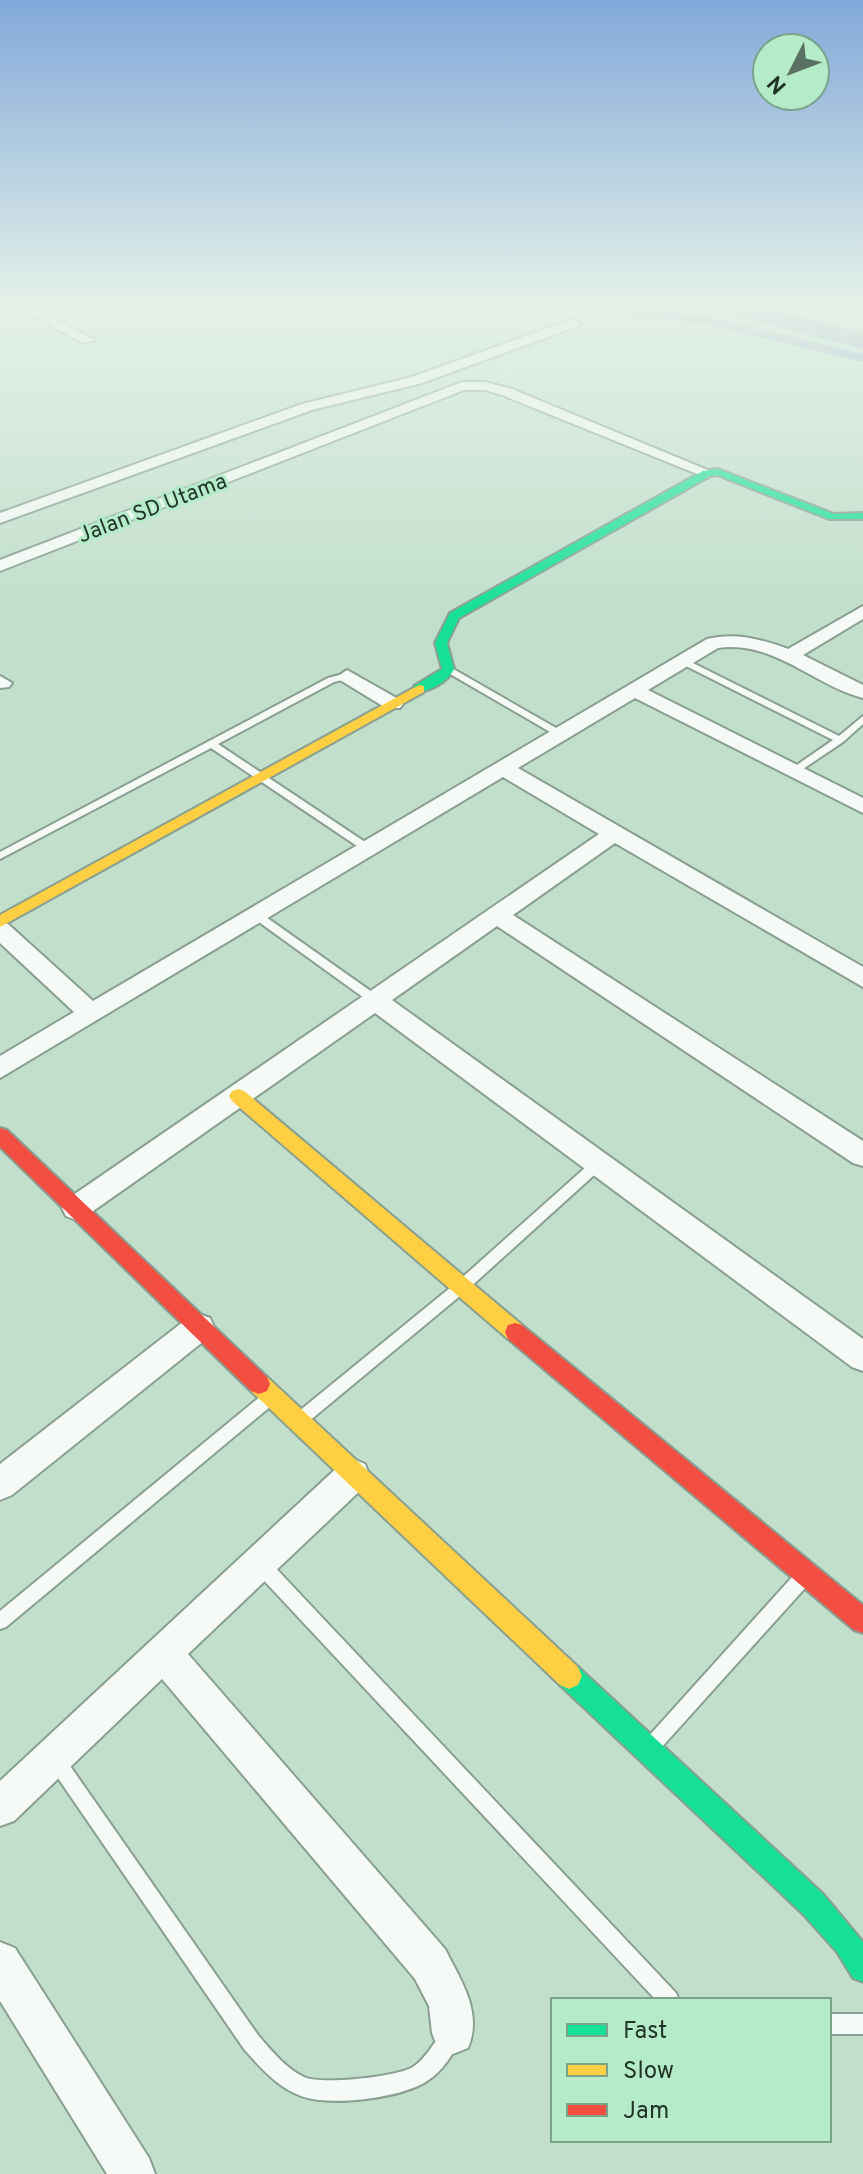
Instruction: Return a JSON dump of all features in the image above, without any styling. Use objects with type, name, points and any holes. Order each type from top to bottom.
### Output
[{"type":"street","points":[[0,518],[313,405]]},
{"type":"street","name":"Jalan SD Utama","points":[[0,566],[412,405]]},
{"type":"street","name":"Jalan SD Utama","points":[[540,405],[707,473]]},
{"type":"street","points":[[0,922],[445,675],[448,669],[441,643],[454,616],[707,473],[718,472],[833,517],[863,516]]},
{"type":"street","points":[[789,656],[863,611]]},
{"type":"street","points":[[0,1068],[502,768],[725,639],[737,639],[789,656],[863,692]]},
{"type":"street","points":[[347,676],[393,704]]},
{"type":"street","points":[[634,690],[863,806]]},
{"type":"street","points":[[502,768],[863,978]]},
{"type":"street","points":[[76,1208],[615,833]]},
{"type":"street","points":[[497,915],[863,1155]]},
{"type":"street","points":[[0,930],[90,1012]]},
{"type":"street","points":[[375,1000],[863,1357]]},
{"type":"street","points":[[238,1096],[461,1287],[863,1621]]},
{"type":"street","points":[[0,1135],[353,1475],[813,1904],[847,1942],[863,1968]]},
{"type":"street","points":[[0,1484],[199,1327]]},
{"type":"street","points":[[0,1807],[353,1475]]},
{"type":"street","points":[[164,1653],[430,1964],[450,2002],[453,2033]]},
{"type":"street","points":[[0,1963],[133,2174]]},
{"type":"lane","points":[[683,661],[840,740]]},
{"type":"lane","points":[[448,669],[560,734]]},
{"type":"lane","points":[[0,856],[331,680],[347,676]]},
{"type":"lane","points":[[794,771],[840,740],[863,719]]},
{"type":"lane","points":[[213,745],[367,848]]},
{"type":"lane","points":[[256,914],[375,1000]]},
{"type":"lane","points":[[297,1422],[461,1287],[599,1163]]},
{"type":"lane","points":[[0,1621],[271,1396]]},
{"type":"lane","points":[[260,1563],[667,1998]]},
{"type":"lane","points":[[647,1751],[806,1574]]},
{"type":"lane","points":[[54,1756],[251,2042],[277,2071],[306,2089],[356,2090],[417,2076],[442,2054],[453,2033]]},
{"type":"lane","points":[[831,2024],[863,2024]]},
{"type":"traffic: fast","points":[[419,689],[445,675],[448,669],[441,643],[454,616],[707,473],[718,472],[833,517],[863,516]]},
{"type":"traffic: fast","points":[[569,1676],[813,1904],[847,1942],[863,1968]]},
{"type":"traffic: slow","points":[[0,922],[419,689]]},
{"type":"traffic: slow","points":[[238,1096],[515,1332]]},
{"type":"traffic: slow","points":[[259,1384],[569,1676]]},
{"type":"traffic: jam","points":[[0,1135],[259,1384]]},
{"type":"traffic: jam","points":[[515,1332],[863,1621]]}]
